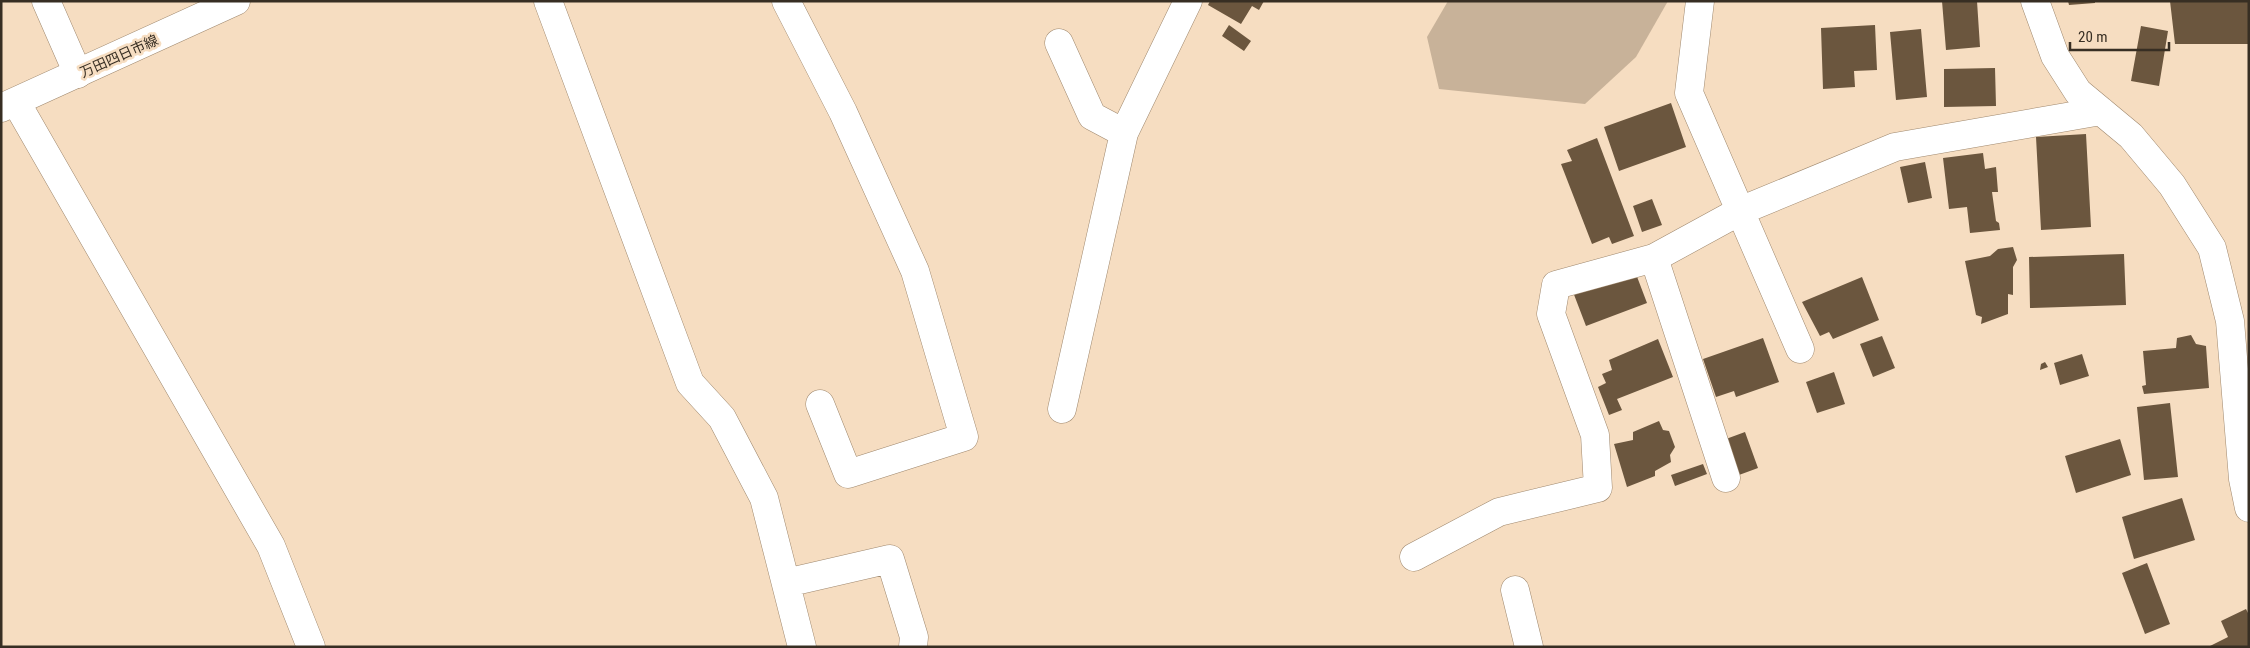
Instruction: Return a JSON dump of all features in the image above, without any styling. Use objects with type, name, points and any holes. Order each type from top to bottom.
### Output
[{"type":"street","points":[[46,1],[78,74]]},
{"type":"street","name":"万田四日市線","points":[[8,105],[78,74],[207,8],[236,1]]},
{"type":"street","points":[[548,1],[690,383],[722,418],[764,498],[802,647]]},
{"type":"street","points":[[786,1],[843,112],[915,270],[964,437],[848,474],[820,404]]},
{"type":"street","points":[[1062,409],[1124,133],[1188,1]]},
{"type":"street","points":[[1700,1],[1689,93],[1800,348]]},
{"type":"street","points":[[2035,1],[2055,56],[2078,92],[2130,136],[2172,185],[2212,248],[2230,321],[2243,479],[2249,508]]},
{"type":"street","points":[[1059,44],[1092,116],[1124,133]]},
{"type":"street","points":[[8,105],[272,546],[311,647]]},
{"type":"street","points":[[1414,557],[1498,512],[1598,488],[1595,435],[1551,314],[1556,284],[1654,258],[1740,211],[1895,147],[2101,111]]},
{"type":"street","points":[[1654,258],[1726,478]]},
{"type":"street","points":[[786,583],[890,559],[914,637],[914,647]]},
{"type":"street","points":[[1515,590],[1529,647]]},
{"type":"shaded area","points":[[1448,1],[1668,1],[1636,57],[1585,104],[1439,89],[1427,37]]},
{"type":"building","points":[[1210,1],[1264,1],[1259,10],[1252,6],[1241,24],[1208,5]]},
{"type":"building","points":[[1942,1],[1977,1],[1980,47],[1946,50]]},
{"type":"building","points":[[2068,1],[2095,1],[2095,3],[2069,5]]},
{"type":"building","points":[[2170,1],[2249,1],[2249,44],[2175,44]]},
{"type":"building","points":[[1229,25],[1251,41],[1244,51],[1222,36]]},
{"type":"building","points":[[1875,25],[1877,70],[1854,71],[1855,87],[1823,89],[1821,28]]},
{"type":"building","points":[[2141,26],[2168,31],[2159,86],[2131,81]]},
{"type":"building","points":[[1921,29],[1927,97],[1896,100],[1890,32]]},
{"type":"building","points":[[1995,68],[1996,106],[1944,107],[1944,69]]},
{"type":"building","points":[[1671,103],[1686,147],[1619,171],[1604,127]]},
{"type":"building","points":[[2086,134],[2091,227],[2041,230],[2036,137]]},
{"type":"building","points":[[1597,138],[1634,236],[1612,244],[1609,237],[1592,244],[1561,164],[1572,161],[1567,150]]},
{"type":"building","points":[[1983,153],[1985,169],[1996,167],[1998,192],[1992,192],[1996,221],[1999,223],[2000,230],[1970,233],[1967,207],[1949,209],[1943,158]]},
{"type":"building","points":[[1925,162],[1932,198],[1908,203],[1900,167]]},
{"type":"building","points":[[1652,199],[1662,225],[1642,232],[1633,206]]},
{"type":"building","points":[[2013,247],[2017,260],[2013,267],[2013,295],[2008,294],[2008,314],[1981,324],[1982,317],[1976,315],[1965,261],[1990,256],[1998,249]]},
{"type":"building","points":[[2124,254],[2126,305],[2030,308],[2029,257]]},
{"type":"building","points":[[1636,274],[1647,303],[1586,326],[1573,292]]},
{"type":"building","points":[[1862,277],[1879,320],[1833,339],[1829,332],[1820,336],[1802,302]]},
{"type":"building","points":[[2191,335],[2196,344],[2206,346],[2209,388],[2144,394],[2142,386],[2146,385],[2143,351],[2176,348],[2177,338]]},
{"type":"building","points":[[1882,336],[1895,368],[1873,377],[1860,344]]},
{"type":"building","points":[[1763,338],[1779,382],[1736,397],[1734,391],[1716,397],[1703,359]]},
{"type":"building","points":[[1658,339],[1673,377],[1617,399],[1622,410],[1609,415],[1598,387],[1606,383],[1602,374],[1612,370],[1609,360]]},
{"type":"building","points":[[2082,354],[2089,376],[2060,385],[2054,363]]},
{"type":"building","points":[[2045,362],[2048,367],[2040,370],[2041,364]]},
{"type":"building","points":[[1834,372],[1845,404],[1817,413],[1806,382]]},
{"type":"building","points":[[2170,403],[2178,477],[2144,480],[2137,407]]},
{"type":"building","points":[[1659,421],[1663,430],[1669,431],[1675,447],[1670,455],[1671,462],[1655,471],[1655,476],[1627,487],[1614,444],[1633,440],[1633,432]]},
{"type":"building","points":[[1745,432],[1758,468],[1739,475],[1726,439]]},
{"type":"building","points":[[2120,439],[2131,475],[2076,493],[2065,456]]},
{"type":"building","points":[[1703,464],[1707,474],[1675,486],[1671,475]]},
{"type":"building","points":[[2182,498],[2195,540],[2134,559],[2122,517]]},
{"type":"building","points":[[2147,563],[2170,624],[2145,634],[2122,573]]},
{"type":"building","points":[[2246,609],[2249,615],[2249,647],[2208,647],[2228,637],[2221,621]]}]
